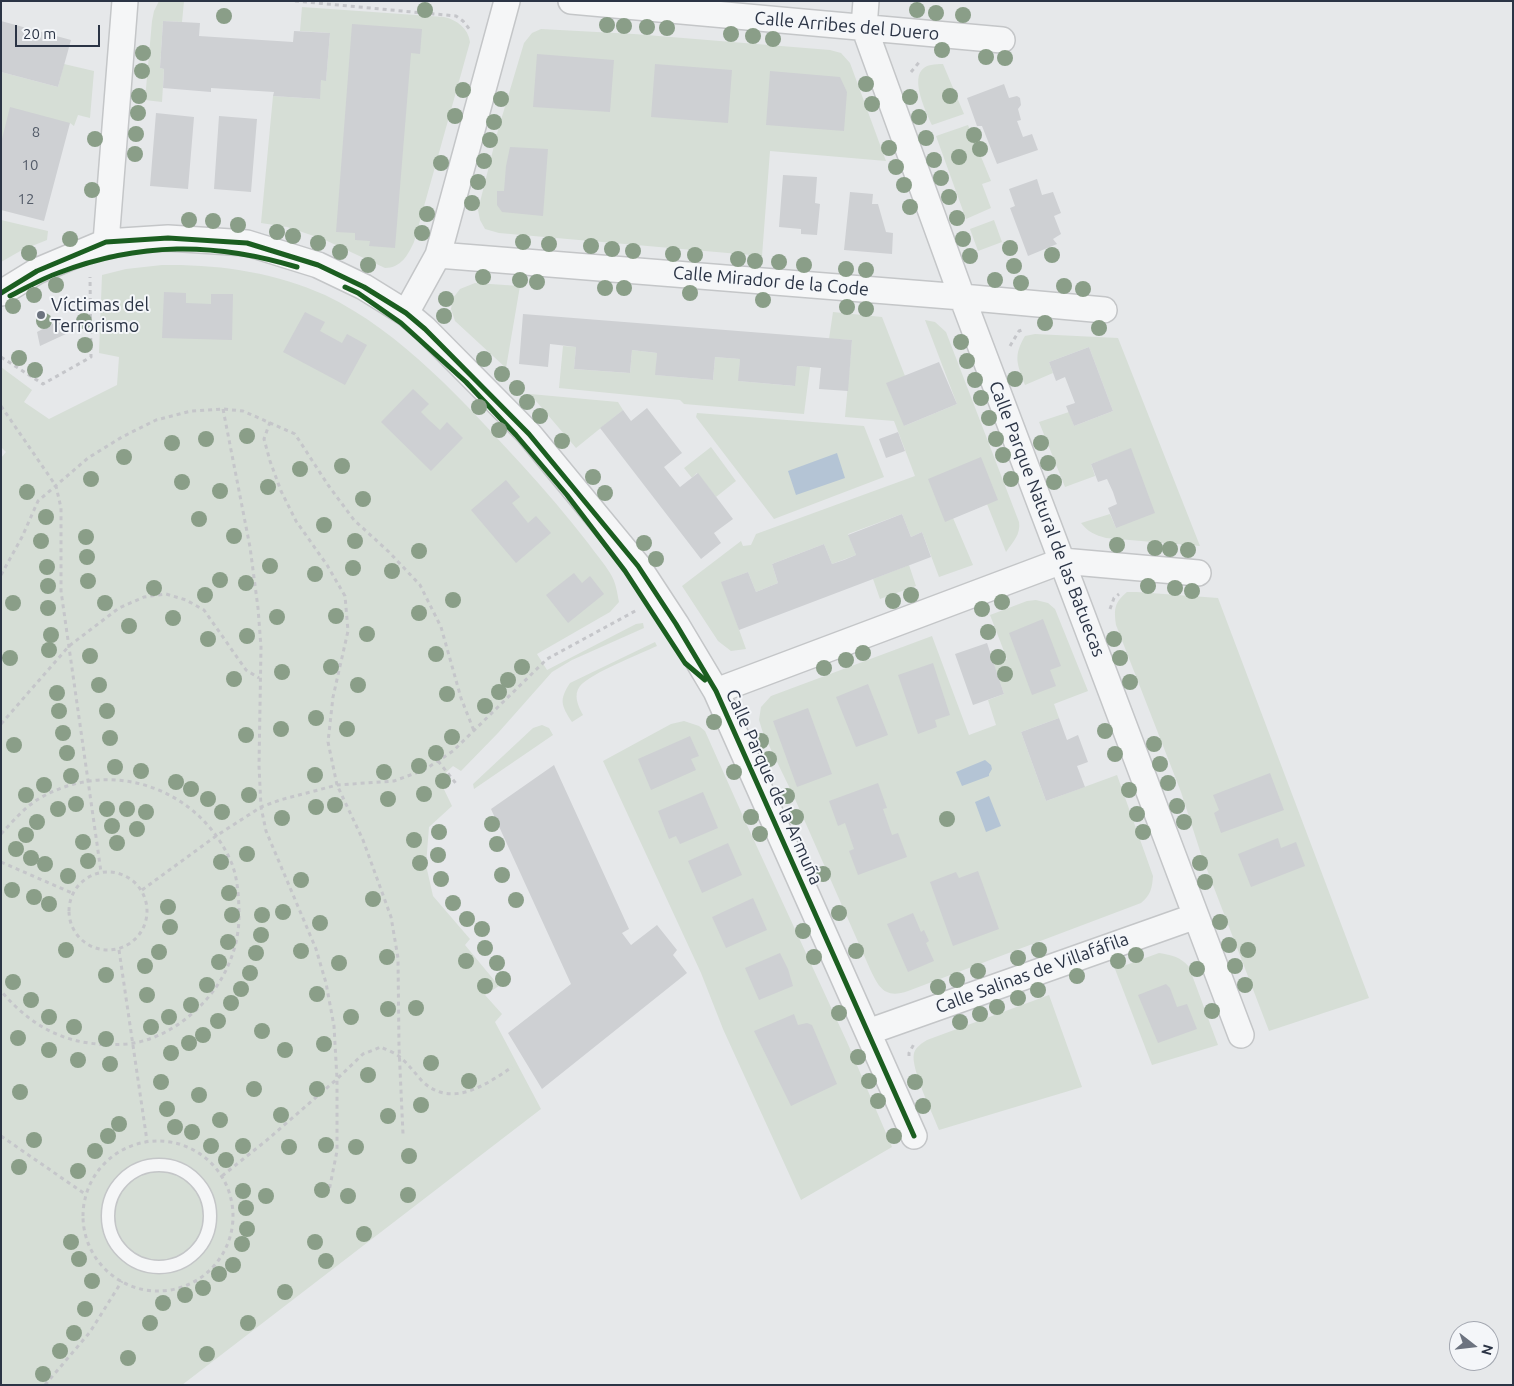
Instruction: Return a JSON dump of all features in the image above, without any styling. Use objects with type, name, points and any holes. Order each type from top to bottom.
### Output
[{"type":"street","points":[[106,242],[125,1]]},
{"type":"street","points":[[406,313],[438,255],[507,1]]},
{"type":"street","name":"Calle Arribes del Duero","points":[[572,1],[1002,40]]},
{"type":"street","name":"Calle Parque Natural de las Batuecas","points":[[866,1],[864,27],[962,296],[1241,1035]]},
{"type":"street","name":"Calle Parque de la Armuña","points":[[1,293],[37,271],[106,242],[168,238],[247,244],[318,265],[364,287],[406,313],[425,329],[529,434],[638,566],[676,624],[716,691],[914,1136]]},
{"type":"street","name":"Calle Mirador de la Code","points":[[438,255],[962,296],[1104,310]]},
{"type":"street","points":[[716,691],[1062,561],[1198,573]]},
{"type":"street","name":"Calle Salinas de Villafáfila","points":[[868,1032],[1196,916]]},
{"type":"lane","points":[[161,1165],[177,1168],[191,1176],[202,1188],[208,1204],[210,1220],[205,1237],[196,1251],[183,1261],[166,1266],[149,1266],[134,1260],[120,1249],[112,1235],[108,1218],[110,1201],[118,1186],[129,1174],[144,1167],[161,1165]]},
{"type":"path","points":[[295,1],[456,16],[470,29],[473,36]]},
{"type":"path","points":[[911,78],[910,71],[926,58]]},
{"type":"path","points":[[1,357],[43,384],[91,357],[90,276],[82,279]]},
{"type":"path","points":[[1010,352],[1010,345],[1018,331],[1028,329]]},
{"type":"path","points":[[1,406],[56,486],[62,508],[61,591],[100,872]]},
{"type":"path","points":[[223,409],[250,547],[258,608],[261,647],[258,766],[261,807],[266,832],[316,949],[326,984],[334,1026],[337,1079],[337,1151],[329,1191]]},
{"type":"path","points":[[1,575],[22,538],[38,501],[88,458],[122,437],[156,420],[191,411],[223,409],[243,411],[295,434],[328,485],[354,520],[389,552],[420,585],[441,627],[461,698],[474,731]]},
{"type":"path","points":[[270,422],[264,439],[281,491],[296,521],[327,565],[345,596],[348,631],[333,697],[328,742],[337,785],[363,840],[391,917],[398,958],[403,1134]]},
{"type":"path","points":[[1108,613],[1114,598],[1120,592]]},
{"type":"path","points":[[1,724],[69,646],[119,608],[144,597],[166,594],[186,600],[204,610],[246,670],[259,678]]},
{"type":"path","points":[[142,890],[216,836],[261,807],[337,785],[394,781],[424,770],[453,751],[547,659],[638,609],[642,615]]},
{"type":"path","points":[[438,761],[458,786]]},
{"type":"path","points":[[1,834],[18,815],[39,799],[62,788],[87,781],[117,780],[146,785],[173,796],[197,814],[216,836],[232,865],[240,897],[239,930],[231,962],[214,991],[192,1015],[164,1033],[132,1043],[107,1045],[90,1044],[58,1036],[35,1024],[16,1008],[1,991]]},
{"type":"path","points":[[1,862],[72,893]]},
{"type":"path","points":[[100,872],[124,874],[142,890],[148,908],[146,926],[135,941],[119,950],[96,950],[77,937],[68,916],[72,893],[84,879],[100,872]]},
{"type":"path","points":[[119,950],[147,1141]]},
{"type":"path","points":[[910,1059],[909,1053],[919,1041]]},
{"type":"path","points":[[222,1176],[337,1079],[362,1054],[381,1047],[400,1056],[423,1082],[436,1092],[468,1092],[484,1086],[512,1066]]},
{"type":"path","points":[[1,1136],[85,1194]]},
{"type":"path","points":[[147,1141],[169,1141],[189,1147],[208,1159],[222,1176],[230,1197],[232,1220],[228,1242],[217,1261],[201,1277],[180,1287],[158,1291],[136,1288],[110,1274],[92,1251],[83,1223],[85,1194],[98,1169],[120,1150],[147,1141]]},
{"type":"path","points":[[45,1385],[90,1332],[122,1281]]},
{"type":"shaded area","points":[[159,1],[184,1],[182,22],[163,21],[160,68],[164,69],[162,102],[145,100],[152,21]]},
{"type":"shaded area","points":[[302,7],[444,17],[461,25],[469,37],[470,42],[414,242],[403,260],[395,266],[385,268],[323,239],[287,227],[261,223],[273,96],[319,99],[321,80],[326,80],[330,33],[300,31]]},
{"type":"shaded area","points":[[541,29],[634,34],[830,50],[841,53],[850,63],[886,161],[770,151],[762,256],[499,233],[485,229],[480,220],[478,210],[498,130],[524,43],[532,33]]},
{"type":"shaded area","points":[[64,64],[94,71],[90,118],[78,115],[74,126],[70,123],[1,140],[1,72],[58,87]]},
{"type":"shaded area","points":[[943,64],[964,114],[932,125],[922,101],[918,82],[919,75],[923,68]]},
{"type":"shaded area","points":[[968,125],[991,181],[982,184],[991,208],[966,219],[936,136]]},
{"type":"shaded area","points":[[1,220],[48,231],[47,240],[22,250],[1,262]]},
{"type":"shaded area","points":[[994,220],[1002,242],[978,251],[970,229]]},
{"type":"shaded area","points":[[162,265],[204,266],[245,271],[286,280],[325,295],[353,310],[380,328],[431,371],[478,417],[556,503],[608,569],[616,587],[619,602],[610,612],[537,654],[547,670],[636,624],[643,623],[644,628],[572,660],[552,672],[498,733],[461,771],[453,766],[439,779],[452,806],[429,827],[426,865],[433,896],[470,939],[465,945],[499,986],[485,995],[502,1014],[495,1022],[541,1109],[182,1385],[1,1385],[1,458],[6,452],[1,447],[1,367],[32,390],[24,402],[49,419],[117,385],[119,357],[99,353],[102,275],[126,269]]},
{"type":"shaded area","points":[[475,283],[520,286],[506,368],[455,321],[451,309],[453,298],[460,289]]},
{"type":"shaded area","points":[[833,312],[882,317],[905,376],[904,426],[957,404],[925,320],[935,322],[946,332],[1019,522],[1019,530],[1006,552],[987,504],[953,518],[973,565],[939,577],[922,532],[911,537],[902,514],[848,534],[856,555],[832,564],[824,544],[772,564],[778,583],[756,592],[748,572],[722,582],[746,649],[731,651],[718,641],[682,586],[741,541],[743,546],[751,545],[756,534],[915,476],[894,421],[845,417],[852,340],[829,339]]},
{"type":"shaded area","points":[[1035,334],[1118,338],[1200,546],[1106,538],[1092,533],[1081,523],[1110,514],[1116,528],[1131,449],[1091,464],[1095,476],[1065,487],[1039,422],[1069,412],[1074,426],[1113,411],[1089,347],[1049,362],[1053,373],[1025,385],[1018,366],[1019,349],[1025,336]]},
{"type":"shaded area","points":[[563,346],[576,347],[574,369],[630,373],[632,350],[657,353],[656,375],[713,380],[715,357],[740,359],[739,381],[794,386],[797,366],[810,367],[804,414],[684,404],[680,400],[559,388]]},
{"type":"shaded area","points":[[530,394],[618,402],[623,410],[576,448]]},
{"type":"shaded area","points":[[697,413],[864,426],[884,477],[774,519],[696,417]]},
{"type":"shaded area","points":[[711,447],[736,481],[716,497],[697,473],[692,478],[684,468]]},
{"type":"shaded area","points":[[909,565],[916,586],[880,599],[873,579]]},
{"type":"shaded area","points":[[1127,592],[1218,598],[1369,998],[1269,1031],[1201,854],[1181,792],[1116,625],[1117,603]]},
{"type":"shaded area","points":[[1036,600],[1048,603],[1055,609],[1088,691],[1054,704],[1059,718],[1021,732],[1046,801],[1117,775],[1153,876],[1150,891],[1141,903],[908,991],[894,994],[888,993],[876,982],[795,799],[763,733],[759,720],[761,707],[771,696],[932,636],[969,735],[996,725],[988,700],[1004,694],[994,665],[1007,659],[990,615],[1027,601]]},
{"type":"shaded area","points":[[655,642],[657,646],[594,675],[580,686],[577,697],[583,715],[572,722],[563,702],[564,694],[570,683]]},
{"type":"shaded area","points":[[684,721],[699,726],[705,731],[847,1042],[892,1147],[801,1200],[723,1029],[701,973],[603,761],[671,724]]},
{"type":"shaded area","points":[[542,725],[549,728],[553,735],[474,789],[473,784],[533,728]]},
{"type":"shaded area","points":[[1159,953],[1176,957],[1189,967],[1218,1045],[1152,1065],[1115,969]]},
{"type":"shaded area","points":[[1049,995],[1082,1087],[939,1130],[915,1069],[914,1053],[916,1049],[927,1040]]},
{"type":"water","points":[[837,453],[845,478],[796,495],[788,471]]},
{"type":"water","points":[[985,760],[991,765],[992,769],[989,776],[962,786],[956,772]]},
{"type":"water","points":[[989,796],[1001,826],[986,832],[975,802]]},
{"type":"building","points":[[1,21],[71,40],[58,87],[1,72]]},
{"type":"building","points":[[163,21],[200,23],[199,36],[293,42],[294,31],[330,33],[326,81],[321,80],[320,99],[273,96],[274,92],[211,88],[211,92],[163,88],[164,69],[160,68]]},
{"type":"building","points":[[352,24],[422,29],[420,54],[411,53],[395,248],[369,246],[370,241],[355,240],[355,233],[336,232]]},
{"type":"building","points":[[537,54],[614,60],[610,112],[533,107]]},
{"type":"building","points":[[655,64],[732,70],[728,123],[651,117]]},
{"type":"building","points":[[770,71],[840,77],[847,92],[844,131],[766,125]]},
{"type":"building","points":[[1004,84],[1009,98],[1017,96],[1020,98],[1021,105],[1018,109],[1021,120],[1017,121],[1023,137],[1032,134],[1038,150],[997,164],[982,126],[977,126],[967,98]]},
{"type":"building","points":[[10,107],[70,123],[44,221],[1,210],[1,143]]},
{"type":"building","points":[[156,113],[194,117],[188,189],[150,186]]},
{"type":"building","points":[[219,116],[257,119],[251,192],[214,189]]},
{"type":"building","points":[[510,147],[548,149],[543,216],[502,212],[497,205],[497,191],[504,191]]},
{"type":"building","points":[[783,175],[817,177],[815,203],[820,204],[817,235],[801,234],[801,229],[779,227]]},
{"type":"building","points":[[1037,179],[1042,195],[1053,192],[1061,213],[1054,216],[1061,234],[1053,239],[1057,244],[1028,256],[1010,208],[1015,206],[1009,189]]},
{"type":"building","points":[[850,192],[873,194],[872,204],[878,204],[886,232],[893,233],[892,254],[844,250]]},
{"type":"building","points":[[164,292],[186,293],[186,303],[211,304],[211,294],[233,294],[232,340],[162,338]]},
{"type":"building","points":[[305,312],[325,322],[320,331],[342,343],[347,334],[367,345],[345,385],[283,352]]},
{"type":"building","points":[[523,314],[852,340],[848,391],[819,389],[821,368],[797,366],[795,386],[738,381],[740,359],[715,357],[713,380],[655,375],[657,353],[632,350],[630,373],[574,369],[576,347],[550,344],[548,367],[519,364]]},
{"type":"building","points":[[58,321],[68,333],[40,346],[37,332]]},
{"type":"building","points":[[1089,347],[1113,411],[1074,426],[1066,406],[1075,403],[1065,377],[1056,381],[1049,362]]},
{"type":"building","points":[[939,362],[957,404],[904,426],[886,383]]},
{"type":"building","points":[[413,389],[429,404],[421,412],[430,421],[440,430],[447,422],[463,438],[431,471],[381,422]]},
{"type":"building","points":[[647,408],[682,453],[664,467],[680,487],[698,473],[733,519],[714,533],[721,543],[701,559],[600,428],[623,410],[631,421]]},
{"type":"building","points":[[898,432],[905,451],[886,458],[879,439]]},
{"type":"building","points":[[1131,448],[1155,513],[1116,528],[1108,508],[1117,504],[1113,492],[1107,479],[1098,482],[1091,464]]},
{"type":"building","points":[[981,457],[998,500],[945,522],[928,479]]},
{"type":"building","points":[[506,480],[520,497],[512,503],[528,523],[536,516],[551,533],[516,563],[471,510]]},
{"type":"building","points":[[902,514],[911,537],[922,532],[931,557],[739,630],[721,582],[748,572],[756,592],[778,583],[772,564],[824,544],[832,564],[844,560],[856,555],[848,535]]},
{"type":"building","points":[[574,573],[582,583],[590,576],[604,594],[568,623],[546,595]]},
{"type":"building","points":[[1043,619],[1061,666],[1050,670],[1056,686],[1032,695],[1009,633]]},
{"type":"building","points":[[987,643],[1004,694],[973,705],[955,654]]},
{"type":"building","points":[[933,663],[950,715],[935,720],[937,727],[918,734],[898,675]]},
{"type":"building","points":[[868,684],[888,735],[856,747],[836,697]]},
{"type":"building","points":[[808,708],[832,774],[797,787],[773,721]]},
{"type":"building","points":[[1059,718],[1067,740],[1078,735],[1088,762],[1077,766],[1085,787],[1046,801],[1021,732]]},
{"type":"building","points":[[690,736],[699,756],[691,759],[696,770],[651,790],[638,759]]},
{"type":"building","points":[[554,765],[629,929],[622,933],[631,945],[657,925],[677,950],[673,955],[687,973],[542,1089],[508,1033],[571,984],[491,809]]},
{"type":"building","points":[[1270,773],[1284,810],[1221,833],[1214,813],[1219,810],[1213,795]]},
{"type":"building","points":[[878,783],[887,808],[883,809],[892,835],[898,833],[907,857],[858,875],[849,851],[854,849],[845,823],[838,826],[829,801]]},
{"type":"building","points":[[703,792],[718,828],[680,844],[676,836],[669,839],[658,811]]},
{"type":"building","points":[[1278,838],[1281,848],[1296,842],[1305,866],[1251,887],[1238,854]]},
{"type":"building","points":[[728,843],[742,875],[702,893],[688,861]]},
{"type":"building","points":[[978,871],[999,929],[953,946],[930,882],[956,872],[959,878]]},
{"type":"building","points":[[753,898],[767,930],[726,948],[712,917]]},
{"type":"building","points":[[913,913],[921,932],[924,930],[929,941],[926,943],[934,961],[908,972],[887,924]]},
{"type":"building","points":[[780,953],[788,969],[793,986],[759,1000],[745,968]]},
{"type":"building","points":[[1166,984],[1170,988],[1177,1007],[1187,1004],[1197,1029],[1158,1043],[1138,995]]},
{"type":"building","points":[[794,1014],[798,1025],[807,1023],[812,1025],[837,1084],[791,1106],[754,1031]]},
{"type":"cycle path","points":[[1,293],[37,271],[106,242],[168,238],[247,243],[318,265],[364,287],[406,313],[425,329],[529,434],[638,566],[676,624],[716,691],[914,1136]]},
{"type":"cycle path","points":[[10,296],[52,275],[88,263],[118,255],[147,251],[177,249],[236,253],[297,267]]},
{"type":"cycle path","points":[[345,287],[358,293],[401,323],[466,382],[516,435],[567,495],[625,571],[685,663],[705,680]]},
{"type":"place","name":"Víctimas del Terrorismo","points":[[41,315]]}]
